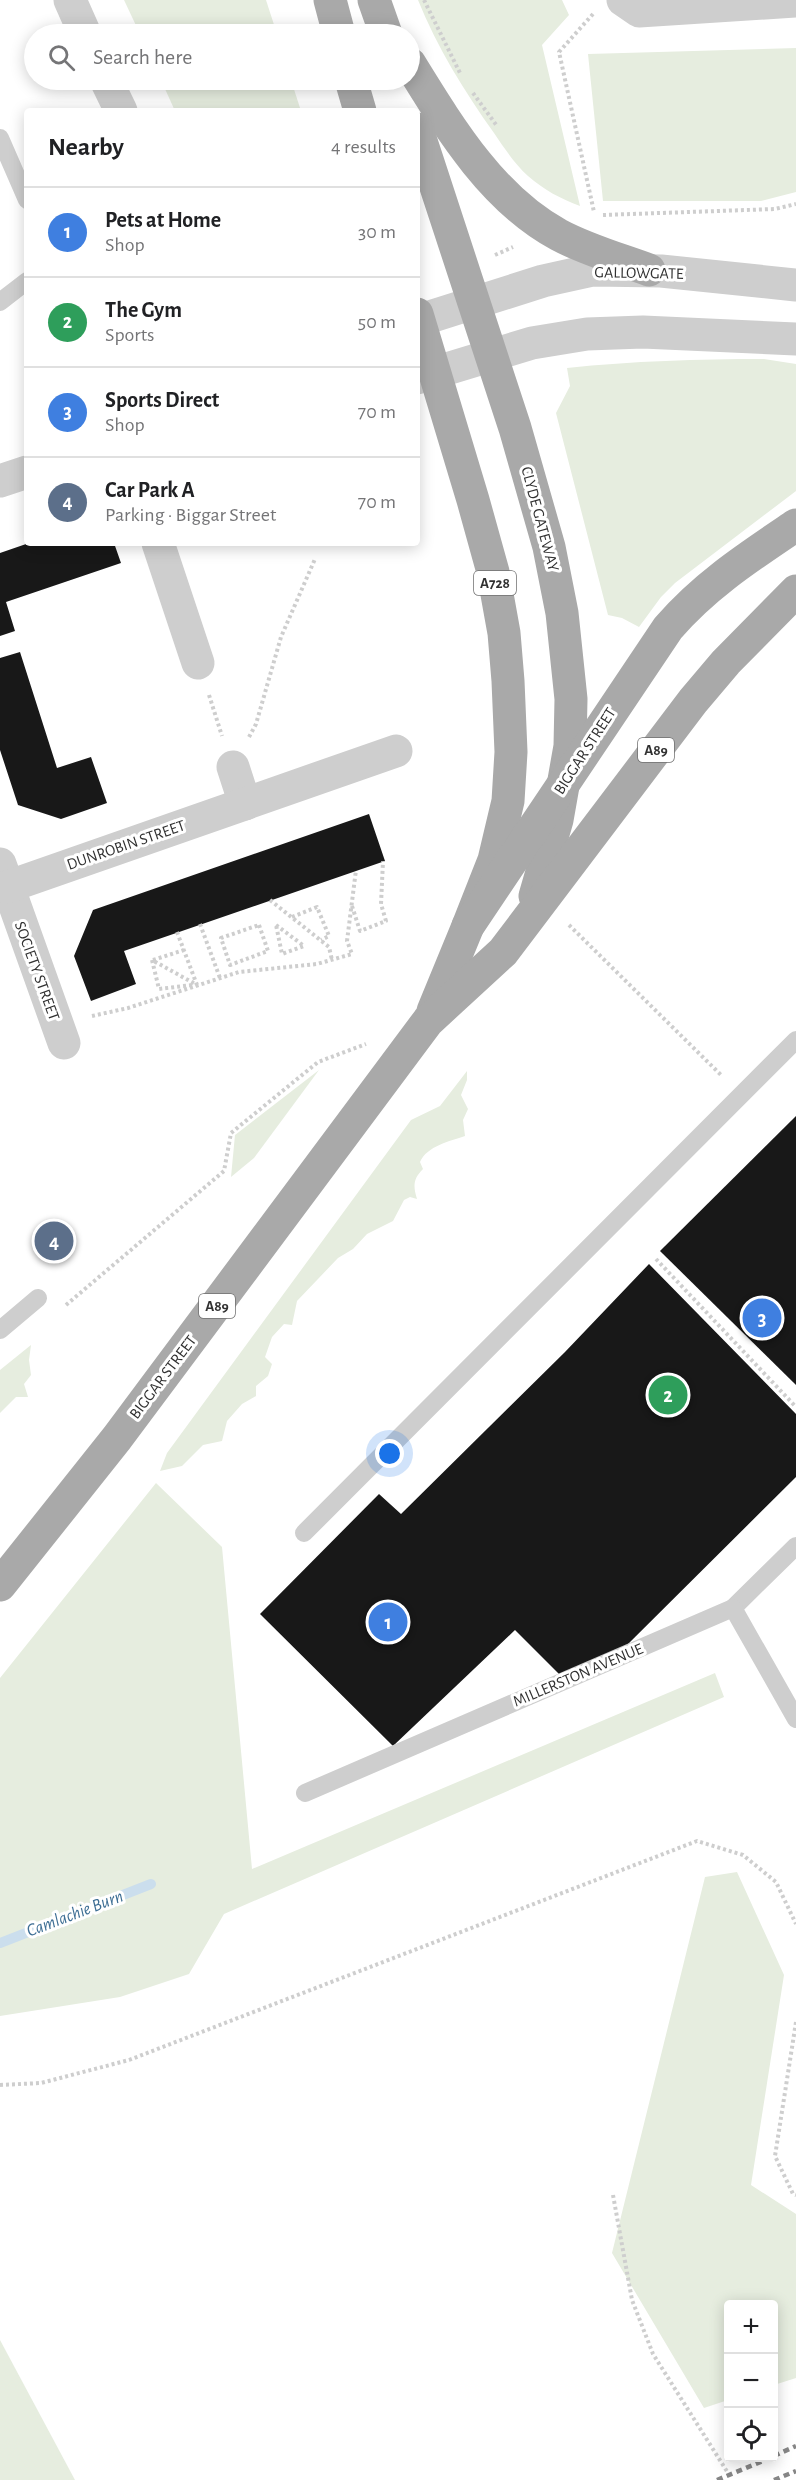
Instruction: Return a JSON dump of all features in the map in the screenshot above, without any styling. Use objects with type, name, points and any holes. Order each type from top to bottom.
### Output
[{"type":"main road","points":[[330,0],[336,24]]},
{"type":"main road","points":[[420,80],[453,133],[478,165],[518,205],[559,235],[649,270]]},
{"type":"main road","points":[[404,90],[410,108]]},
{"type":"main road","name":"CLYDE GATEWAY","points":[[420,138],[491,355],[549,547],[562,613],[571,699],[570,746],[557,820],[528,920]]},
{"type":"main road","name":"A728","points":[[420,332],[426,375],[493,572],[504,633],[509,689],[512,752],[508,801],[494,860],[468,926]]},
{"type":"main road","name":"BIGGAR STREET","points":[[428,1021],[468,926],[638,670],[684,609],[721,577],[796,525]]},
{"type":"main road","name":"BIGGAR STREET","points":[[0,1585],[117,1438],[428,1021],[503,952],[699,693],[762,623],[796,591]]},
{"type":"street","points":[[70,0],[81,24]]},
{"type":"street","points":[[610,4],[639,10],[796,1]]},
{"type":"street","points":[[111,90],[120,108]]},
{"type":"street","name":"GALLOWGATE","points":[[420,317],[543,281],[593,270],[649,270],[796,285]]},
{"type":"street","points":[[426,375],[532,343],[587,334],[643,332],[796,339]]},
{"type":"street","points":[[0,481],[24,473]]},
{"type":"street","points":[[159,546],[198,663]]},
{"type":"street","name":"DUNROBIN STREET","points":[[4,875],[245,804],[396,751]]},
{"type":"street","points":[[233,767],[245,804]]},
{"type":"street","name":"SOCIETY STREET","points":[[4,875],[60,1033]]},
{"type":"lane","points":[[0,138],[24,193]]},
{"type":"lane","points":[[0,302],[24,283]]},
{"type":"lane","points":[[304,1533],[796,1040]]},
{"type":"lane","points":[[0,1330],[38,1298]]},
{"type":"lane","points":[[796,1546],[733,1608],[796,1719]]},
{"type":"lane","name":"MILLERSTON AVENUE","points":[[305,1793],[733,1608]]},
{"type":"path","points":[[424,0],[463,78]]},
{"type":"path","points":[[594,215],[559,52],[610,4]]},
{"type":"path","points":[[468,86],[502,135]]},
{"type":"path","points":[[583,214],[775,210],[796,204]]},
{"type":"path","points":[[492,257],[516,245]]},
{"type":"path","points":[[233,767],[256,724],[281,637],[315,559]]},
{"type":"path","points":[[198,663],[233,767]]},
{"type":"path","points":[[351,905],[360,931],[386,921],[381,904],[382,861]]},
{"type":"path","points":[[60,1033],[239,972],[317,964],[352,954],[346,941],[356,870]]},
{"type":"path","points":[[270,900],[328,947],[332,960]]},
{"type":"path","points":[[292,917],[317,907],[329,936],[320,940]]},
{"type":"path","points":[[200,924],[220,978]]},
{"type":"path","points":[[259,925],[268,951],[230,964],[221,938],[259,925]]},
{"type":"path","points":[[276,925],[285,932],[304,946],[282,954],[276,925]]},
{"type":"path","points":[[177,932],[196,985]]},
{"type":"path","points":[[581,937],[741,1095]]},
{"type":"path","points":[[152,960],[184,950]]},
{"type":"path","points":[[152,960],[196,985]]},
{"type":"path","points":[[152,960],[159,988],[196,985]]},
{"type":"path","points":[[63,1307],[224,1171],[231,1133],[318,1062],[373,1041]]},
{"type":"path","points":[[656,1259],[796,1407]]},
{"type":"path","points":[[0,2085],[41,2083],[129,2060],[697,1841],[743,1855],[776,1882],[796,1924]]},
{"type":"path","points":[[796,2022],[775,2156],[793,2194],[796,2195]]},
{"type":"path","points":[[613,2195],[632,2300],[653,2354],[728,2473]]},
{"type":"shaded area","points":[[124,0],[266,0],[274,24],[135,24]]},
{"type":"shaded area","points":[[418,0],[562,0],[569,15],[542,45],[580,206],[540,186],[510,156],[452,68]]},
{"type":"shaded area","points":[[796,48],[796,192],[761,201],[603,201],[588,54]]},
{"type":"shaded area","points":[[166,90],[294,90],[300,108],[174,108]]},
{"type":"shaded area","points":[[764,359],[796,364],[796,491],[675,583],[661,597],[639,627],[622,618],[608,615],[556,413],[570,386],[567,368],[666,361]]},
{"type":"shaded area","points":[[319,1070],[254,1158],[231,1177],[235,1135]]},
{"type":"shaded area","points":[[467,1071],[467,1080],[461,1095],[468,1109],[463,1120],[465,1136],[440,1145],[423,1156],[420,1162],[423,1169],[415,1183],[417,1199],[410,1197],[404,1200],[393,1221],[367,1234],[353,1249],[338,1258],[297,1301],[292,1325],[284,1324],[272,1337],[265,1357],[272,1364],[268,1376],[256,1386],[256,1396],[242,1404],[227,1421],[222,1441],[203,1445],[182,1466],[160,1471],[167,1453],[411,1120],[440,1106]]},
{"type":"shaded area","points":[[31,1345],[29,1360],[31,1375],[24,1384],[28,1397],[16,1397],[0,1413],[0,1370]]},
{"type":"shaded area","points":[[156,1483],[222,1547],[252,1869],[715,1673],[724,1697],[224,1914],[189,1974],[120,1997],[0,2016],[0,1678]]},
{"type":"shaded area","points":[[737,1872],[784,1975],[751,2185],[796,2214],[796,2378],[778,2384],[778,2300],[724,2300],[724,2401],[704,2408],[612,2253],[705,1877]]},
{"type":"shaded area","points":[[0,2340],[75,2480],[0,2480]]},
{"type":"building","points":[[24,545],[115,546],[121,563],[6,602],[15,631],[0,636],[0,553]]},
{"type":"building","points":[[20,652],[57,768],[91,757],[107,803],[61,819],[18,805],[0,750],[0,658]]},
{"type":"building","points":[[369,814],[385,861],[124,951],[136,984],[91,1001],[74,956],[93,910]]},
{"type":"building","points":[[796,1116],[796,1385],[660,1251]]},
{"type":"building","points":[[649,1264],[796,1414],[796,1477],[622,1650],[561,1676],[515,1630],[393,1746],[260,1614],[379,1494],[401,1514],[565,1352]]},
{"type":"waterway","name":"Camlachie Burn","points":[[0,1943],[151,1884]]},
{"type":"railway","points":[[778,2454],[796,2446]]},
{"type":"railway","points":[[717,2480],[760,2462]]},
{"type":"railway","points":[[774,2480],[796,2471]]},
{"type":"place","name":"Car Park A","points":[[54,1241]]},
{"type":"place","name":"Sports Direct","points":[[762,1318]]},
{"type":"place","name":"The Gym","points":[[668,1395]]},
{"type":"place","name":"Pets at Home","points":[[388,1622]]}]
